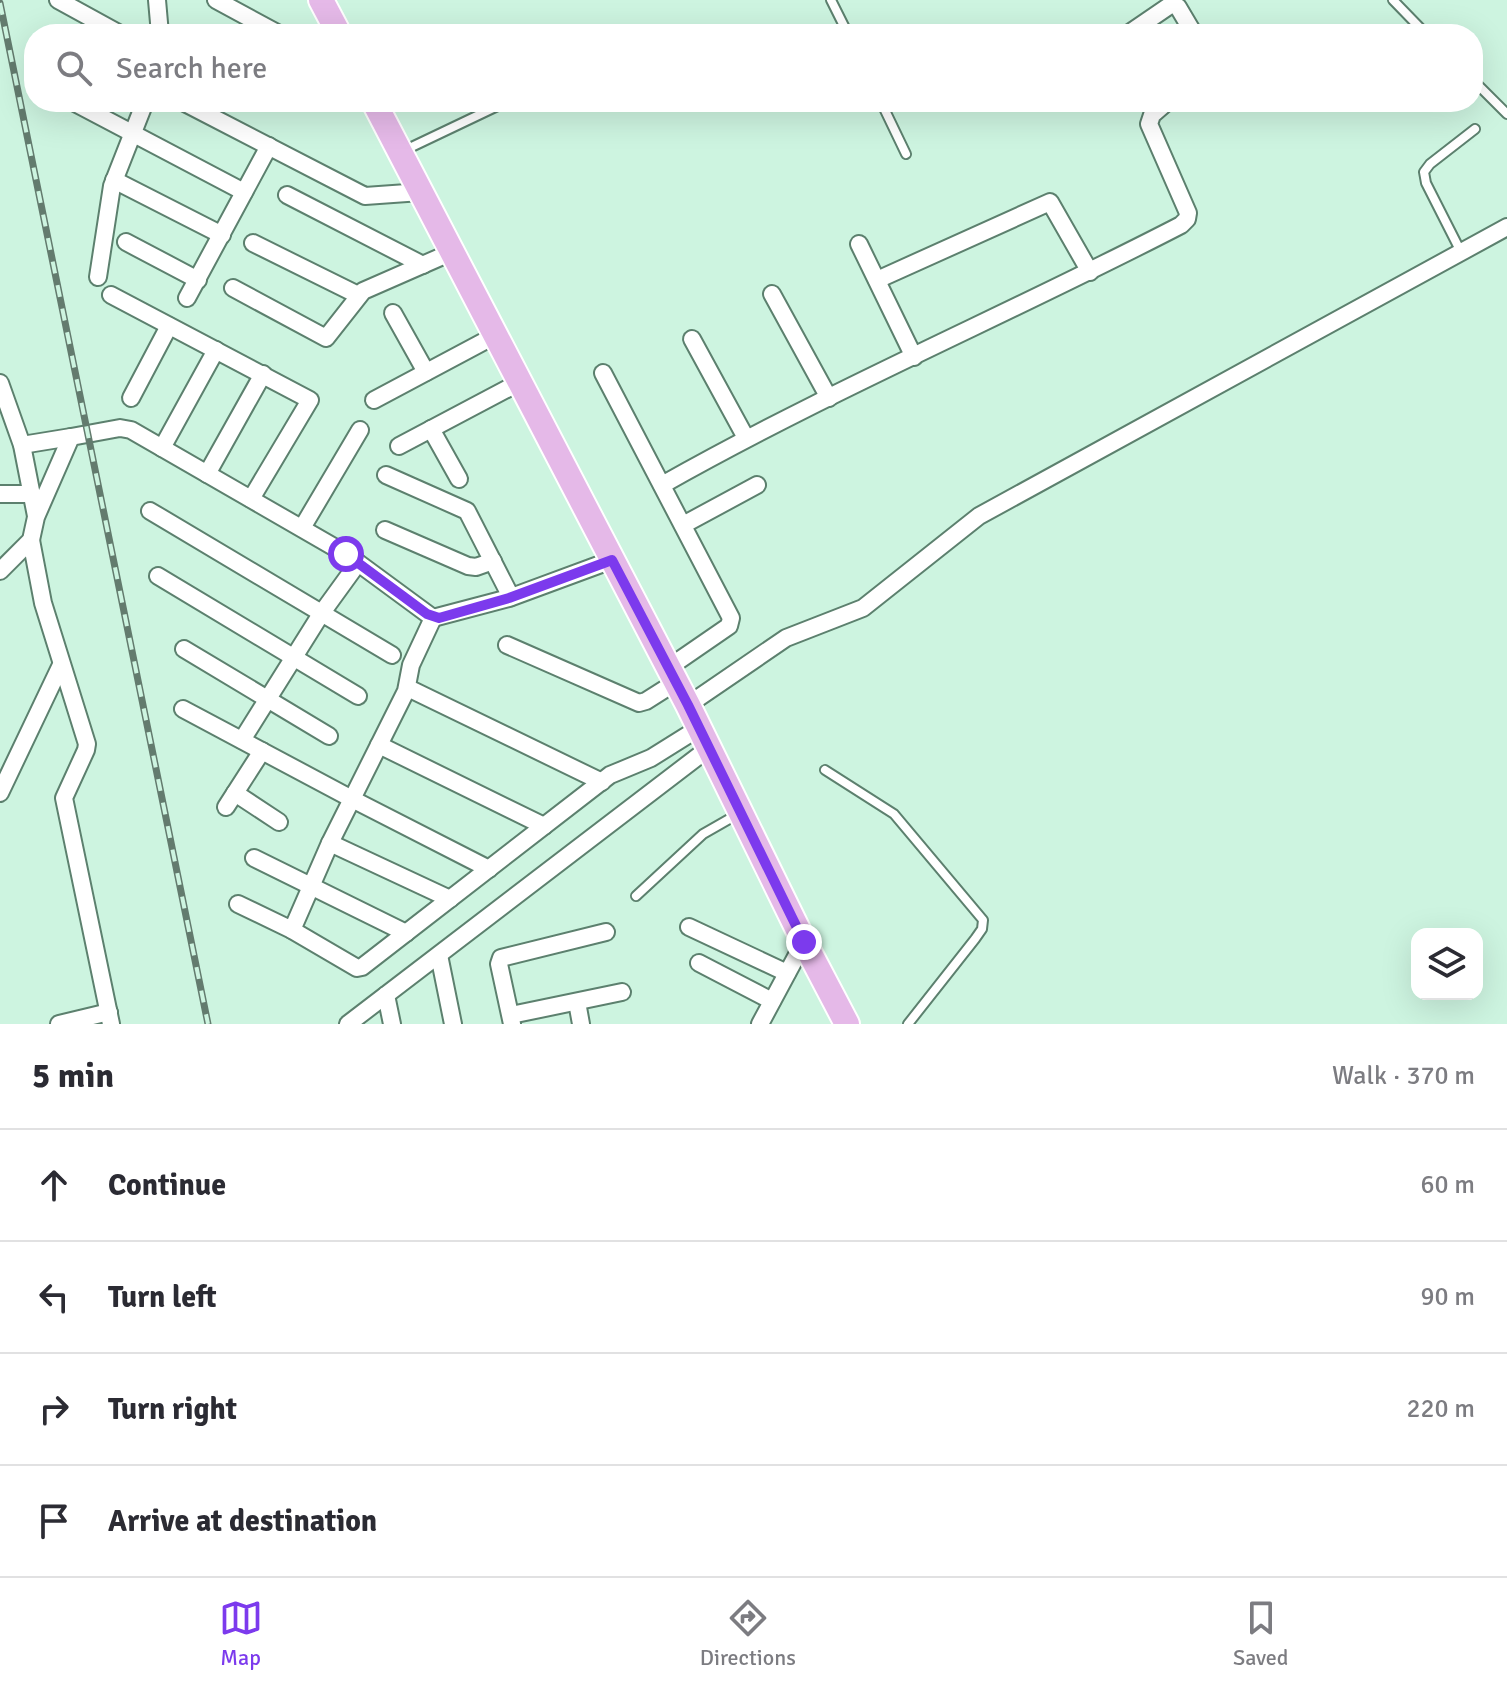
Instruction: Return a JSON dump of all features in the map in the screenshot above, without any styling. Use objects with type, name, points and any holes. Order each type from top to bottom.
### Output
[{"type":"main road","points":[[321,0],[334,24]]},
{"type":"main road","points":[[379,112],[699,727],[847,1024]]},
{"type":"street","points":[[58,0],[102,24]]},
{"type":"street","points":[[157,0],[161,24]]},
{"type":"street","points":[[216,0],[260,24]]},
{"type":"street","points":[[1143,24],[1172,4],[1178,7],[1188,24]]},
{"type":"street","points":[[91,112],[244,192]]},
{"type":"street","points":[[98,277],[114,180],[133,136],[139,112]]},
{"type":"street","points":[[203,112],[365,196],[421,192]]},
{"type":"street","points":[[662,485],[746,438],[1090,272],[1187,219],[1188,213],[1149,124],[1155,112]]},
{"type":"street","points":[[187,298],[269,146]]},
{"type":"street","points":[[114,180],[222,235]]},
{"type":"street","points":[[287,195],[423,265]]},
{"type":"street","points":[[877,280],[1050,202],[1090,272]]},
{"type":"street","points":[[348,1024],[439,955],[699,727],[786,638],[863,608],[979,516],[1507,227]]},
{"type":"street","points":[[126,242],[198,280]]},
{"type":"street","points":[[253,243],[358,295]]},
{"type":"street","points":[[859,244],[914,357]]},
{"type":"street","points":[[233,288],[326,338],[358,295],[452,252]]},
{"type":"street","points":[[772,294],[829,398]]},
{"type":"street","points":[[111,295],[310,400],[251,499]]},
{"type":"street","points":[[393,313],[426,372]]},
{"type":"street","points":[[131,398],[169,326]]},
{"type":"street","points":[[374,400],[496,335]]},
{"type":"street","points":[[692,339],[746,438]]},
{"type":"street","points":[[162,448],[216,350]]},
{"type":"street","points":[[507,645],[639,703],[646,701],[729,626],[731,618],[603,373]]},
{"type":"street","points":[[207,474],[263,374]]},
{"type":"street","points":[[399,446],[520,382]]},
{"type":"street","points":[[0,383],[22,445],[36,517]]},
{"type":"street","points":[[22,445],[124,428],[302,528],[358,563],[433,618]]},
{"type":"street","points":[[431,429],[459,479]]},
{"type":"street","points":[[302,528],[360,430]]},
{"type":"street","points":[[59,1024],[110,1018],[64,798],[87,744],[43,603],[31,540],[36,517],[71,437]]},
{"type":"street","points":[[386,475],[467,511],[511,597]]},
{"type":"street","points":[[683,525],[757,485]]},
{"type":"street","points":[[0,494],[32,494]]},
{"type":"street","points":[[150,511],[392,655]]},
{"type":"street","points":[[385,530],[468,566],[476,567],[493,561]]},
{"type":"street","points":[[0,571],[31,540]]},
{"type":"street","points":[[292,930],[330,843],[408,688],[411,665],[433,618],[511,597],[612,560]]},
{"type":"street","points":[[242,740],[321,614],[358,563]]},
{"type":"street","points":[[158,576],[358,696]]},
{"type":"street","points":[[184,649],[329,736]]},
{"type":"street","points":[[0,793],[61,665]]},
{"type":"street","points":[[408,688],[602,782]]},
{"type":"street","points":[[183,709],[489,869]]},
{"type":"street","points":[[238,904],[360,968],[614,773],[651,758],[699,727]]},
{"type":"street","points":[[379,745],[544,826]]},
{"type":"street","points":[[262,751],[231,800],[279,822]]},
{"type":"street","points":[[330,843],[450,899]]},
{"type":"street","points":[[254,858],[406,933]]},
{"type":"street","points":[[689,927],[787,973]]},
{"type":"street","points":[[606,932],[501,958],[499,964],[511,1019],[622,992]]},
{"type":"street","points":[[760,1024],[804,942]]},
{"type":"street","points":[[439,955],[453,1024]]},
{"type":"street","points":[[699,963],[772,1001]]},
{"type":"street","points":[[386,995],[392,1024]]},
{"type":"street","points":[[577,1002],[581,1024]]},
{"type":"lane","points":[[831,0],[843,24]]},
{"type":"lane","points":[[1393,0],[1416,24]]},
{"type":"lane","points":[[1483,90],[1507,114]]},
{"type":"lane","points":[[400,152],[485,112]]},
{"type":"lane","points":[[886,112],[906,154]]},
{"type":"lane","points":[[1461,252],[1426,183],[1424,172],[1475,129]]},
{"type":"lane","points":[[825,770],[894,814],[983,920],[982,929],[975,939],[908,1024]]},
{"type":"lane","points":[[636,896],[703,834],[740,812]]},
{"type":"railway","points":[[0,3],[208,1024]]},
{"type":"route","points":[[346,554],[433,618],[509,598],[612,560],[688,705],[804,942]]}]
